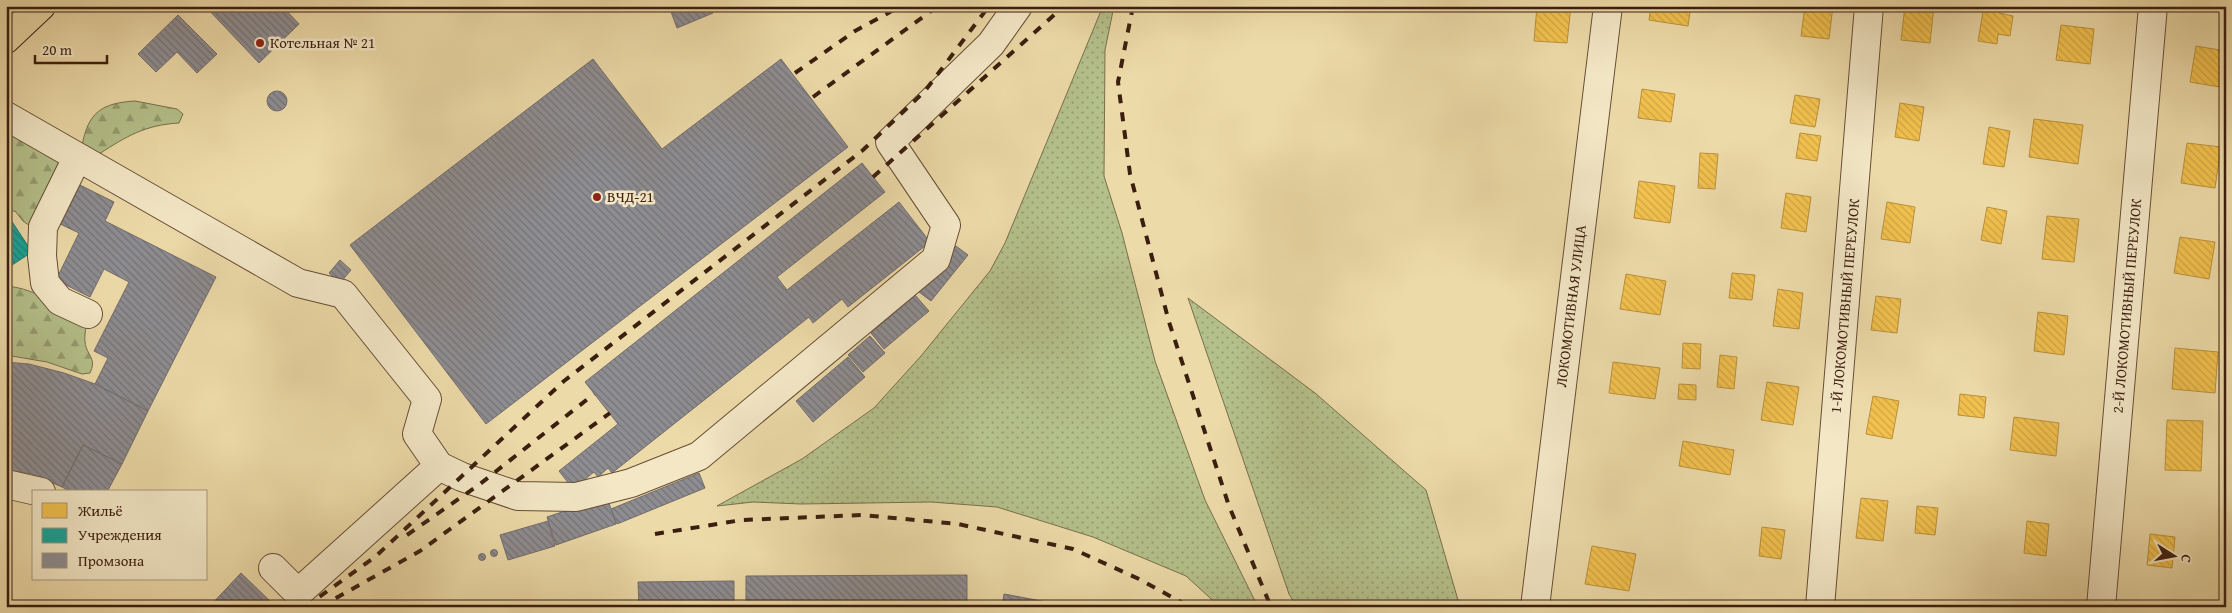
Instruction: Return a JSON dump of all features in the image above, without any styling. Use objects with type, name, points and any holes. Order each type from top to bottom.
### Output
[{"type":"main road","points":[[6,39],[41,6]]},
{"type":"street","points":[[6,116],[298,283],[342,294],[427,399],[417,434],[439,466],[462,477],[518,496],[576,497],[631,483],[699,456],[936,259],[946,225],[890,142],[991,44],[1018,6]]},
{"type":"street","name":"ЛОКОМОТИВНАЯ УЛИЦА","points":[[1535,607],[1608,6]]},
{"type":"street","name":"1-Й ЛОКОМОТИВНЫЙ ПЕРЕУЛОК","points":[[1820,607],[1869,6]]},
{"type":"street","name":"2-Й ЛОКОМОТИВНЫЙ ПЕРЕУЛОК","points":[[2101,607],[2153,6]]},
{"type":"street","points":[[77,158],[43,227],[42,256],[45,283],[60,301],[88,314]]},
{"type":"street","points":[[273,568],[294,600],[439,466]]},
{"type":"street","points":[[6,484],[32,490]]},
{"type":"green space","points":[[1103,6],[1114,6],[1105,50],[1104,176],[1122,233],[1155,361],[1205,500],[1258,607],[1220,607],[1186,576],[1093,537],[997,507],[931,502],[801,504],[753,502],[717,506],[802,459],[874,408],[921,356],[990,271],[1005,243]]},
{"type":"green space","points":[[135,101],[177,109],[183,114],[179,123],[156,126],[137,132],[99,154],[82,146],[88,125],[98,111],[114,104]]},
{"type":"green space","points":[[6,124],[62,157],[30,226],[15,211],[6,211]]},
{"type":"green space","points":[[6,286],[29,291],[49,300],[86,327],[85,344],[92,359],[90,373],[82,374],[47,362],[6,355]]},
{"type":"green space","points":[[1188,298],[1315,393],[1426,490],[1460,607],[1297,607],[1289,594]]},
{"type":"building: Жильё","points":[[1537,6],[1571,6],[1567,43],[1534,41]]},
{"type":"building: Жильё","points":[[1651,6],[1691,6],[1688,26],[1649,20]]},
{"type":"building: Жильё","points":[[1805,6],[1833,6],[1829,39],[1801,36]]},
{"type":"building: Жильё","points":[[1905,6],[1934,6],[1930,43],[1901,40]]},
{"type":"building: Жильё","points":[[1984,6],[2000,6],[1999,13],[2013,16],[2010,36],[1998,34],[1997,44],[1978,41]]},
{"type":"building: Жильё","points":[[2061,25],[2094,29],[2090,64],[2056,60]]},
{"type":"building: Жильё","points":[[2196,46],[2226,51],[2226,88],[2190,82]]},
{"type":"building: Жильё","points":[[1642,89],[1675,94],[1671,122],[1638,118]]},
{"type":"building: Жильё","points":[[1795,95],[1820,99],[1815,127],[1790,123]]},
{"type":"building: Жильё","points":[[1900,103],[1924,107],[1919,141],[1895,137]]},
{"type":"building: Жильё","points":[[2034,119],[2083,125],[2078,164],[2029,157]]},
{"type":"building: Жильё","points":[[1989,127],[2010,131],[2004,167],[1983,164]]},
{"type":"building: Жильё","points":[[1800,133],[1821,136],[1817,161],[1796,158]]},
{"type":"building: Жильё","points":[[2187,143],[2221,147],[2215,188],[2181,183]]},
{"type":"building: Жильё","points":[[1700,153],[1718,154],[1715,189],[1698,188]]},
{"type":"building: Жильё","points":[[1639,181],[1675,186],[1670,223],[1634,218]]},
{"type":"building: Жильё","points":[[1786,193],[1811,197],[1806,232],[1781,228]]},
{"type":"building: Жильё","points":[[1887,202],[1915,207],[1910,243],[1881,239]]},
{"type":"building: Жильё","points":[[1987,207],[2007,211],[2001,244],[1981,240]]},
{"type":"building: Жильё","points":[[2047,216],[2079,219],[2074,262],[2042,259]]},
{"type":"building: Жильё","points":[[2180,237],[2215,242],[2209,279],[2174,273]]},
{"type":"building: Жильё","points":[[1732,273],[1755,275],[1752,300],[1729,298]]},
{"type":"building: Жильё","points":[[1626,274],[1666,281],[1660,315],[1620,309]]},
{"type":"building: Жильё","points":[[1778,289],[1803,293],[1799,329],[1773,326]]},
{"type":"building: Жильё","points":[[1876,296],[1901,299],[1897,333],[1871,330]]},
{"type":"building: Жильё","points":[[2038,312],[2068,316],[2064,355],[2034,351]]},
{"type":"building: Жильё","points":[[1683,343],[1701,344],[1700,369],[1682,368]]},
{"type":"building: Жильё","points":[[2175,348],[2218,352],[2215,393],[2172,389]]},
{"type":"building: Жильё","points":[[1720,355],[1737,357],[1734,389],[1717,387]]},
{"type":"building: Жильё","points":[[1613,362],[1660,368],[1655,399],[1609,393]]},
{"type":"building: Жильё","points":[[1767,382],[1799,387],[1793,425],[1761,420]]},
{"type":"building: Жильё","points":[[1679,384],[1696,385],[1696,400],[1678,399]]},
{"type":"building: Жильё","points":[[1960,394],[1986,397],[1984,418],[1958,415]]},
{"type":"building: Жильё","points":[[1873,396],[1899,401],[1892,439],[1866,434]]},
{"type":"building: Жильё","points":[[2014,417],[2059,423],[2056,456],[2010,450]]},
{"type":"building: Жильё","points":[[2167,420],[2203,421],[2201,471],[2165,470]]},
{"type":"building: Жильё","points":[[2223,430],[2226,430],[2226,455],[2220,454]]},
{"type":"building: Жильё","points":[[1683,441],[1734,450],[1730,475],[1679,466]]},
{"type":"building: Жильё","points":[[1861,498],[1888,501],[1883,541],[1856,538]]},
{"type":"building: Жильё","points":[[1917,506],[1938,508],[1935,535],[1915,533]]},
{"type":"building: Жильё","points":[[2027,521],[2049,524],[2046,556],[2024,553]]},
{"type":"building: Жильё","points":[[1762,527],[1785,530],[1781,559],[1759,556]]},
{"type":"building: Жильё","points":[[2150,534],[2175,537],[2172,568],[2147,565]]},
{"type":"building: Жильё","points":[[1592,546],[1636,554],[1629,591],[1585,584]]},
{"type":"building: Учреждения","points":[[9,217],[32,252],[6,269],[6,219]]},
{"type":"building: Промзона","name":"Котельная № 21","points":[[205,6],[282,6],[299,24],[259,63]]},
{"type":"building: Промзона","points":[[678,6],[710,6],[713,13],[677,28],[670,9]]},
{"type":"building: Промзона","points":[[178,15],[217,54],[197,73],[177,52],[156,72],[138,54]]},
{"type":"building: Промзона","name":"ВЧД-21","points":[[593,59],[662,149],[781,59],[848,147],[486,424],[350,245]]},
{"type":"building: Промзона","points":[[273,91],[281,91],[287,97],[287,105],[281,111],[273,111],[267,105],[267,97]]},
{"type":"building: Промзона","points":[[862,163],[885,192],[777,277],[787,290],[899,202],[930,242],[848,307],[842,299],[813,323],[809,317],[612,473],[608,468],[598,477],[594,472],[573,489],[559,471],[618,424],[585,382]]},
{"type":"building: Промзона","points":[[76,183],[114,202],[105,221],[216,277],[148,411],[95,384],[108,358],[94,351],[129,282],[104,269],[90,297],[56,280],[79,233],[56,222]]},
{"type":"building: Промзона","points":[[956,246],[968,255],[931,301],[919,292]]},
{"type":"building: Промзона","points":[[340,260],[351,270],[340,283],[329,273]]},
{"type":"building: Промзона","points":[[915,295],[929,311],[884,349],[871,333]]},
{"type":"building: Промзона","points":[[870,336],[885,353],[863,372],[848,355]]},
{"type":"building: Промзона","points":[[848,357],[865,377],[813,422],[796,401]]},
{"type":"building: Промзона","points":[[6,362],[29,364],[64,373],[95,384],[148,411],[122,464],[83,445],[62,487],[32,474],[6,470]]},
{"type":"building: Промзона","points":[[83,445],[122,464],[108,490],[67,490],[62,487]]},
{"type":"building: Промзона","points":[[699,473],[705,488],[617,524],[611,509]]},
{"type":"building: Промзона","points":[[607,497],[616,524],[556,545],[547,517]]},
{"type":"building: Промзона","points":[[548,521],[555,546],[508,560],[500,535]]},
{"type":"building: Промзона","points":[[494,550],[497,553],[494,556],[491,553]]},
{"type":"building: Промзона","points":[[482,554],[485,557],[482,560],[479,557]]},
{"type":"building: Промзона","points":[[241,573],[274,605],[273,607],[209,607]]},
{"type":"building: Промзона","points":[[967,575],[967,607],[746,607],[746,576]]},
{"type":"building: Промзона","points":[[734,581],[734,607],[639,607],[638,582]]},
{"type":"building: Промзона","points":[[1004,594],[1074,607],[1002,607]]},
{"type":"railway","points":[[795,73],[855,31],[901,6]]},
{"type":"railway","points":[[813,97],[938,6]]},
{"type":"railway","points":[[305,607],[375,557],[564,381],[863,150],[925,91],[989,6]]},
{"type":"railway","points":[[873,177],[1064,6]]},
{"type":"railway","points":[[1133,6],[1118,82],[1130,174],[1169,322],[1229,506],[1271,607]]},
{"type":"railway","points":[[407,535],[480,484],[594,394]]},
{"type":"railway","points":[[320,607],[420,551],[610,413]]},
{"type":"railway","points":[[655,534],[742,520],[862,515],[958,524],[1073,549],[1139,579],[1190,607]]},
{"type":"place","name":"Котельная № 21","points":[[260,43]]},
{"type":"place","name":"ВЧД-21","points":[[597,197]]}]
